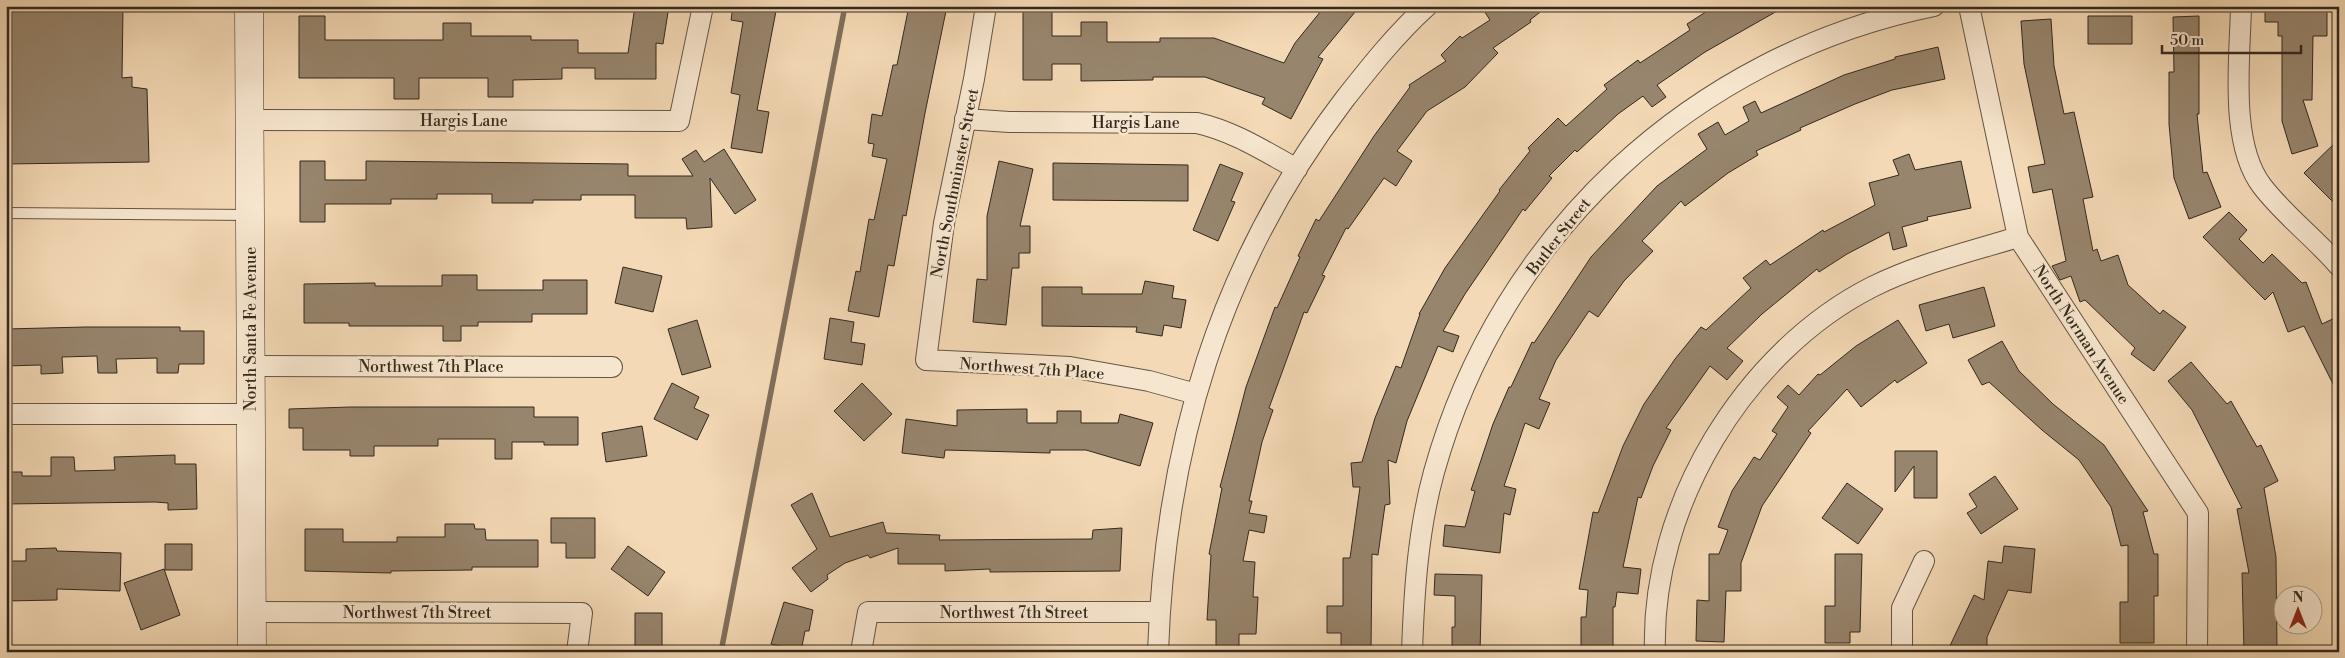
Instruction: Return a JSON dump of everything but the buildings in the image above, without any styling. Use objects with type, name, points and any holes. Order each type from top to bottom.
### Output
[{"type":"main road","name":"North Santa Fe Avenue","points":[[249,6],[252,652]]},
{"type":"street","name":"Hargis Lane","points":[[250,120],[679,121],[703,6]]},
{"type":"street","name":"North Southminster Street","points":[[926,360],[944,223],[986,6]]},
{"type":"street","points":[[1158,652],[1166,544],[1173,496],[1196,394],[1223,312],[1235,283],[1262,229],[1297,168],[1327,123],[1373,63],[1426,6]]},
{"type":"street","name":"Butler Street","points":[[1412,652],[1414,608],[1422,537],[1434,473],[1457,408],[1482,351],[1509,303],[1536,260],[1577,209],[1614,171],[1660,132],[1739,78],[1778,58],[1824,39],[1879,20],[1934,6]]},
{"type":"street","name":"North Norman Avenue","points":[[1969,6],[2018,237],[2198,512],[2197,652]]},
{"type":"street","points":[[2241,6],[2240,128],[2245,150],[2261,184],[2339,266]]},
{"type":"street","name":"Hargis Lane","points":[[965,120],[1197,123],[1216,128],[1242,139],[1297,168]]},
{"type":"street","points":[[1655,652],[1659,595],[1667,552],[1683,502],[1698,467],[1721,424],[1757,377],[1830,311],[1871,287],[1911,269],[2018,237]]},
{"type":"street","name":"Northwest 7th Place","points":[[926,360],[1070,367],[1149,381],[1196,394]]},
{"type":"street","name":"Northwest 7th Place","points":[[250,366],[612,367]]},
{"type":"street","points":[[6,414],[251,414]]},
{"type":"street","points":[[1902,652],[1902,608],[1924,561]]},
{"type":"street","name":"Northwest 7th Street","points":[[251,612],[582,612],[577,652]]},
{"type":"street","name":"Northwest 7th Street","points":[[861,652],[868,612],[1160,612]]},
{"type":"lane","points":[[6,213],[250,216]]},
{"type":"waterway","points":[[721,652],[845,6]]}]
